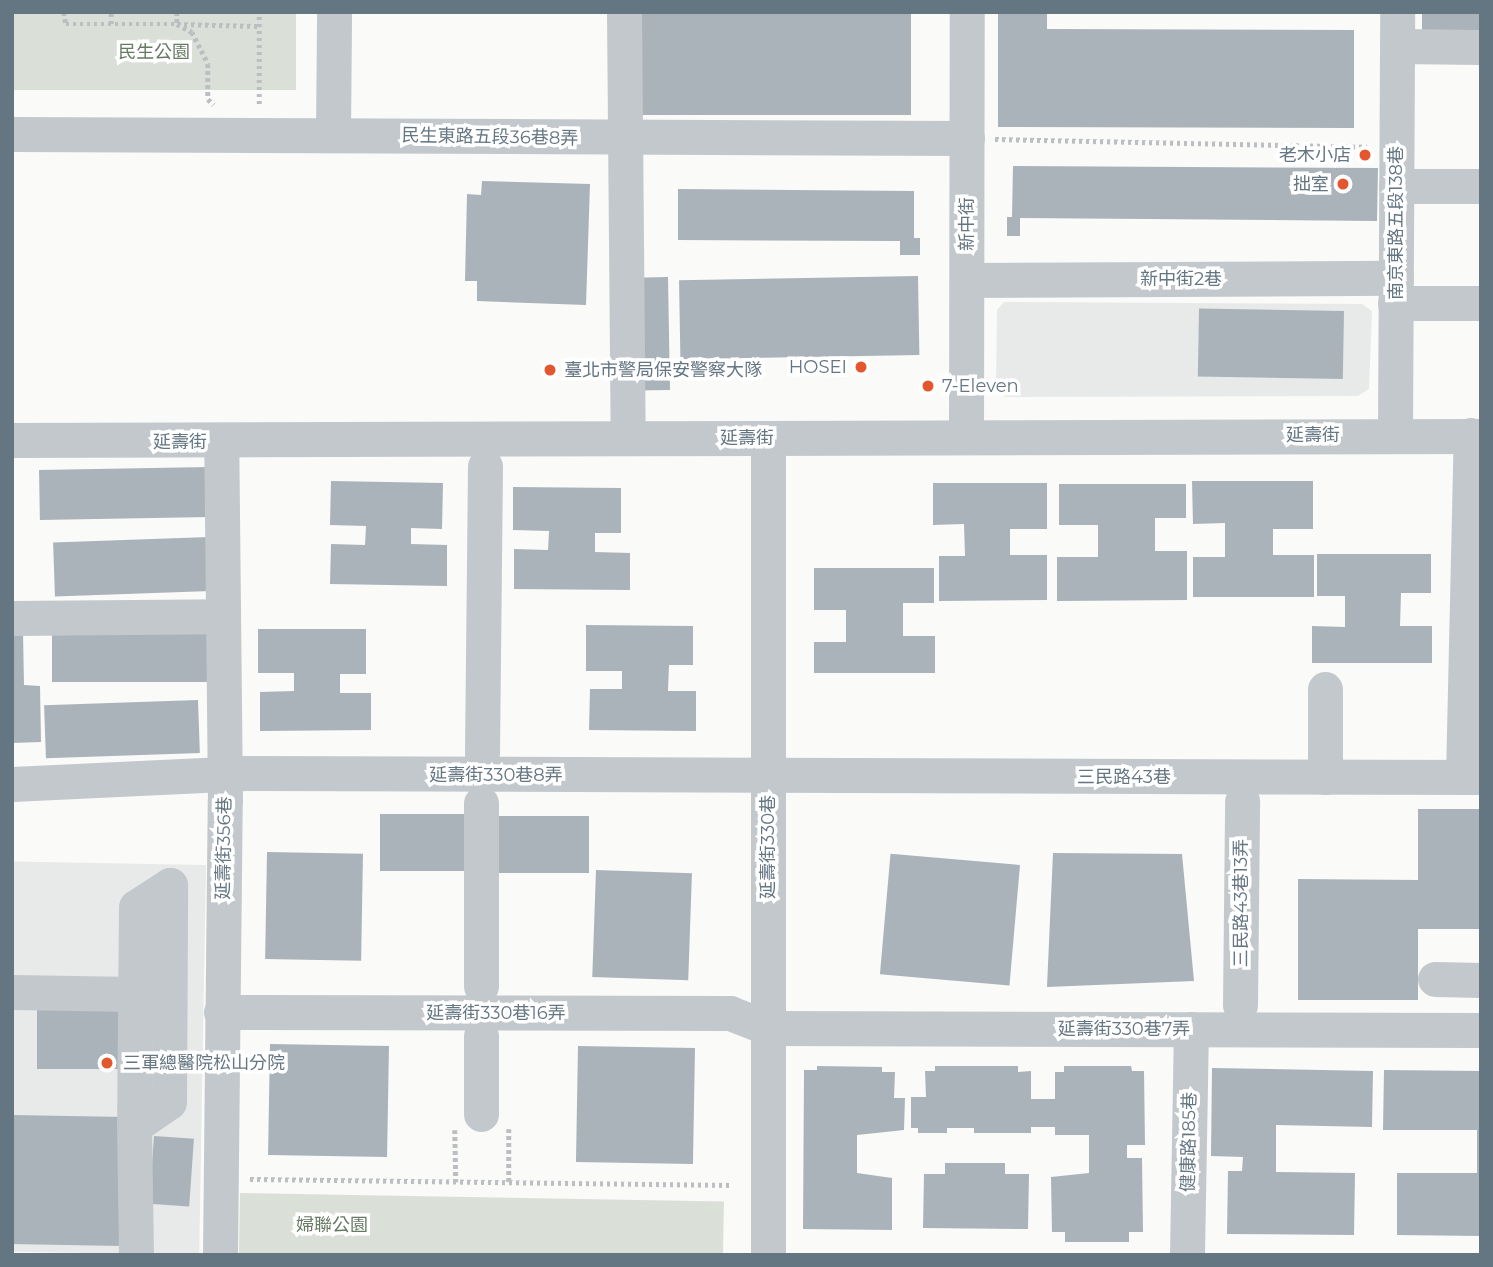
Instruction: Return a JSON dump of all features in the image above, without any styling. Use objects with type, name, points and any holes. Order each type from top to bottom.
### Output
[{"type":"street","points":[[333,135],[334,12]]},
{"type":"street","points":[[624,12],[628,437]]},
{"type":"street","name":"新中街","points":[[967,12],[967,436]]},
{"type":"street","name":"南京東路五段138巷","points":[[1395,434],[1397,12]]},
{"type":"street","points":[[1397,47],[1481,47]]},
{"type":"street","name":"民生東路五段36巷8弄","points":[[12,134],[967,138]]},
{"type":"street","points":[[1396,186],[1481,186]]},
{"type":"street","name":"新中街2巷","points":[[967,280],[1396,290],[1481,303]]},
{"type":"street","points":[[1472,777],[1476,435]]},
{"type":"street","name":"延壽街","points":[[12,440],[221,442],[628,437],[1476,435]]},
{"type":"street","name":"延壽街330巷","points":[[768,438],[768,1255]]},
{"type":"street","name":"延壽街356巷","points":[[220,1255],[224,775],[221,442]]},
{"type":"street","points":[[482,753],[485,466]]},
{"type":"street","points":[[12,618],[223,616]]},
{"type":"street","points":[[1325,689],[1325,777]]},
{"type":"street","name":"延壽街330巷8弄","points":[[12,784],[224,775],[768,777]]},
{"type":"street","name":"三民路43巷","points":[[768,777],[1472,777]]},
{"type":"street","name":"三民路43巷13弄","points":[[1240,1004],[1242,801]]},
{"type":"street","points":[[481,803],[481,986]]},
{"type":"street","points":[[134,1126],[169,1102],[170,885],[136,907],[134,1126],[136,1255]]},
{"type":"street","points":[[1435,979],[1481,980]]},
{"type":"street","points":[[12,992],[135,993]]},
{"type":"street","name":"延壽街330巷16弄","points":[[221,1012],[730,1013],[768,1028]]},
{"type":"street","name":"延壽街330巷7弄","points":[[768,1028],[1481,1030]]},
{"type":"street","name":"健康路185巷","points":[[1187,1255],[1191,1029]]},
{"type":"street","points":[[481,1036],[481,1114]]},
{"type":"path","points":[[64,12],[66,24],[259,26]]},
{"type":"path","points":[[111,12],[111,24]]},
{"type":"path","points":[[177,12],[177,24]]},
{"type":"path","points":[[259,12],[259,112]]},
{"type":"path","points":[[177,24],[192,32],[208,64],[208,99],[220,113]]},
{"type":"path","points":[[967,138],[1396,148]]},
{"type":"path","points":[[239,1179],[732,1185]]},
{"type":"shaded area","points":[[1004,302],[1362,304],[1372,311],[1369,389],[1358,396],[1005,397],[996,387],[997,310]]},
{"type":"shaded area","name":"三軍總醫院松山分院","points":[[12,862],[206,865],[199,1255],[12,1252]]},
{"type":"green space","name":"民生公園","points":[[12,12],[296,12],[296,90],[12,90]]},
{"type":"green space","name":"婦聯公園","points":[[240,1193],[724,1201],[723,1255],[239,1255]]},
{"type":"building","points":[[625,12],[911,12],[911,115],[625,115]]},
{"type":"building","points":[[998,12],[1047,12],[1047,29],[1354,30],[1354,128],[998,127]]},
{"type":"building","points":[[1422,12],[1481,12],[1481,36],[1422,36]]},
{"type":"building","points":[[1013,166],[1378,168],[1377,221],[1020,218],[1020,236],[1007,236],[1007,217],[1012,217]]},
{"type":"building","points":[[482,181],[590,184],[586,305],[477,301],[477,281],[465,281],[467,194],[481,195]]},
{"type":"building","points":[[678,189],[914,191],[914,238],[920,238],[920,255],[900,255],[900,241],[678,240]]},
{"type":"building","points":[[918,276],[919,355],[680,359],[679,280]]},
{"type":"building","points":[[668,277],[670,390],[634,391],[632,278]]},
{"type":"building","points":[[1199,308],[1344,311],[1343,379],[1198,376]]},
{"type":"building","points":[[209,467],[210,517],[40,520],[39,470]]},
{"type":"building","points":[[331,481],[443,483],[442,529],[411,528],[411,544],[447,545],[447,586],[330,584],[331,544],[365,545],[366,526],[330,525]]},
{"type":"building","points":[[1192,481],[1313,481],[1313,529],[1273,529],[1273,555],[1314,555],[1314,597],[1193,597],[1193,557],[1225,557],[1225,523],[1193,524]]},
{"type":"building","points":[[933,483],[1047,483],[1047,529],[1010,529],[1010,555],[1047,555],[1047,600],[939,601],[939,556],[965,556],[964,524],[933,525]]},
{"type":"building","points":[[1059,484],[1186,484],[1186,518],[1155,518],[1155,551],[1187,551],[1187,600],[1057,601],[1057,557],[1098,557],[1098,525],[1059,525]]},
{"type":"building","points":[[513,487],[621,488],[621,533],[595,533],[595,552],[630,553],[630,590],[514,589],[514,549],[548,550],[549,531],[513,530]]},
{"type":"building","points":[[209,537],[211,591],[55,596],[53,542]]},
{"type":"building","points":[[1317,554],[1431,554],[1431,593],[1401,593],[1400,626],[1432,626],[1432,663],[1312,663],[1312,626],[1345,627],[1345,596],[1317,596]]},
{"type":"building","points":[[814,568],[934,568],[934,603],[903,603],[903,636],[935,636],[935,673],[814,673],[814,642],[846,642],[846,610],[814,610]]},
{"type":"building","points":[[586,625],[693,626],[693,665],[669,665],[668,691],[696,691],[696,731],[589,730],[590,689],[622,689],[622,671],[586,671]]},
{"type":"building","points":[[52,629],[207,629],[207,682],[52,682]]},
{"type":"building","points":[[258,629],[366,629],[366,674],[340,674],[340,693],[371,693],[371,730],[260,731],[260,692],[294,691],[294,673],[258,673]]},
{"type":"building","points":[[12,631],[23,631],[24,685],[40,686],[41,742],[12,743]]},
{"type":"building","points":[[198,700],[200,753],[46,758],[44,705]]},
{"type":"building","points":[[1418,809],[1481,809],[1481,929],[1418,929],[1418,1000],[1298,1000],[1298,879],[1418,880]]},
{"type":"building","points":[[380,814],[476,814],[476,871],[380,871]]},
{"type":"building","points":[[493,816],[589,816],[589,873],[493,873]]},
{"type":"building","points":[[267,852],[363,854],[361,961],[265,959]]},
{"type":"building","points":[[1053,853],[1182,854],[1194,981],[1047,987]]},
{"type":"building","points":[[890,854],[1020,865],[1009,986],[880,974]]},
{"type":"building","points":[[596,870],[692,873],[688,980],[592,977]]},
{"type":"building","points":[[37,1003],[123,1003],[123,1069],[37,1069]]},
{"type":"building","points":[[270,1044],[389,1046],[387,1157],[268,1155]]},
{"type":"building","points":[[578,1046],[695,1048],[693,1164],[576,1162]]},
{"type":"building","points":[[817,1066],[882,1067],[882,1072],[895,1072],[894,1098],[905,1098],[904,1130],[857,1135],[857,1173],[892,1178],[892,1230],[803,1229],[804,1070],[817,1070]]},
{"type":"building","points":[[935,1066],[1018,1066],[1018,1072],[1031,1071],[1031,1099],[1055,1099],[1055,1072],[1064,1072],[1064,1066],[1131,1066],[1132,1071],[1144,1071],[1145,1145],[1127,1145],[1127,1158],[1142,1158],[1143,1232],[1129,1232],[1129,1242],[1065,1242],[1065,1232],[1052,1232],[1051,1177],[1089,1173],[1089,1135],[1055,1135],[1055,1127],[1031,1127],[1031,1133],[974,1133],[974,1128],[947,1128],[947,1133],[918,1133],[918,1128],[911,1128],[911,1097],[926,1097],[925,1071],[935,1071]]},
{"type":"building","points":[[1212,1068],[1373,1071],[1372,1127],[1276,1125],[1276,1172],[1355,1173],[1354,1235],[1227,1234],[1228,1171],[1242,1171],[1243,1157],[1211,1156]]},
{"type":"building","points":[[1384,1070],[1481,1071],[1481,1236],[1397,1235],[1397,1173],[1477,1173],[1477,1130],[1383,1130]]},
{"type":"building","points":[[12,1115],[125,1117],[123,1246],[12,1244]]},
{"type":"building","points":[[154,1136],[194,1139],[189,1207],[149,1204]]},
{"type":"building","points":[[945,1163],[1005,1163],[1005,1174],[1029,1174],[1028,1229],[923,1228],[924,1174],[945,1174]]},
{"type":"place","name":"老木小店","points":[[1365,155]]},
{"type":"place","name":"拙室","points":[[1343,184]]},
{"type":"place","name":"HOSEI","points":[[861,367]]},
{"type":"place","name":"臺北市警局保安警察大隊","points":[[550,370]]},
{"type":"place","name":"7-Eleven","points":[[928,386]]},
{"type":"place","name":"三軍總醫院松山分院","points":[[107,1063]]}]
